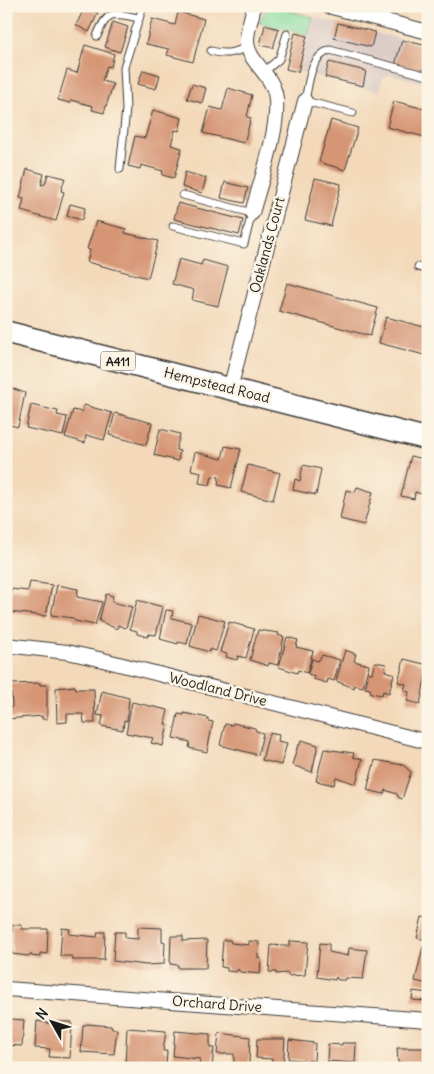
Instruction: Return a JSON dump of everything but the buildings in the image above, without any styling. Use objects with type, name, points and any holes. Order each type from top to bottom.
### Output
[{"type":"main road","name":"Hempstead Road","points":[[6,332],[428,438]]},
{"type":"street","points":[[252,213],[277,117],[275,92],[265,71],[254,60],[248,47],[248,33],[254,6]]},
{"type":"street","points":[[328,6],[428,32]]},
{"type":"street","name":"Oaklands Court","points":[[230,389],[305,101]]},
{"type":"street","name":"Woodland Drive","points":[[6,645],[67,652],[99,659],[428,742]]},
{"type":"street","name":"Orchard Drive","points":[[6,988],[428,1020]]},
{"type":"lane","points":[[120,169],[125,132],[124,67],[143,6]]},
{"type":"lane","points":[[97,36],[103,20],[107,16],[115,14],[139,18]]},
{"type":"lane","points":[[265,71],[279,59],[287,34]]},
{"type":"lane","points":[[211,51],[225,55],[248,47]]},
{"type":"lane","points":[[353,113],[305,101],[318,56],[330,50],[428,76]]},
{"type":"lane","points":[[173,226],[244,244],[252,213],[183,195]]},
{"type":"lane","points":[[418,267],[428,270]]},
{"type":"shaded area","points":[[313,17],[428,46],[428,84],[390,74],[382,79],[379,92],[300,72]]},
{"type":"green space","points":[[274,7],[313,17],[308,35],[259,23],[265,11]]}]
